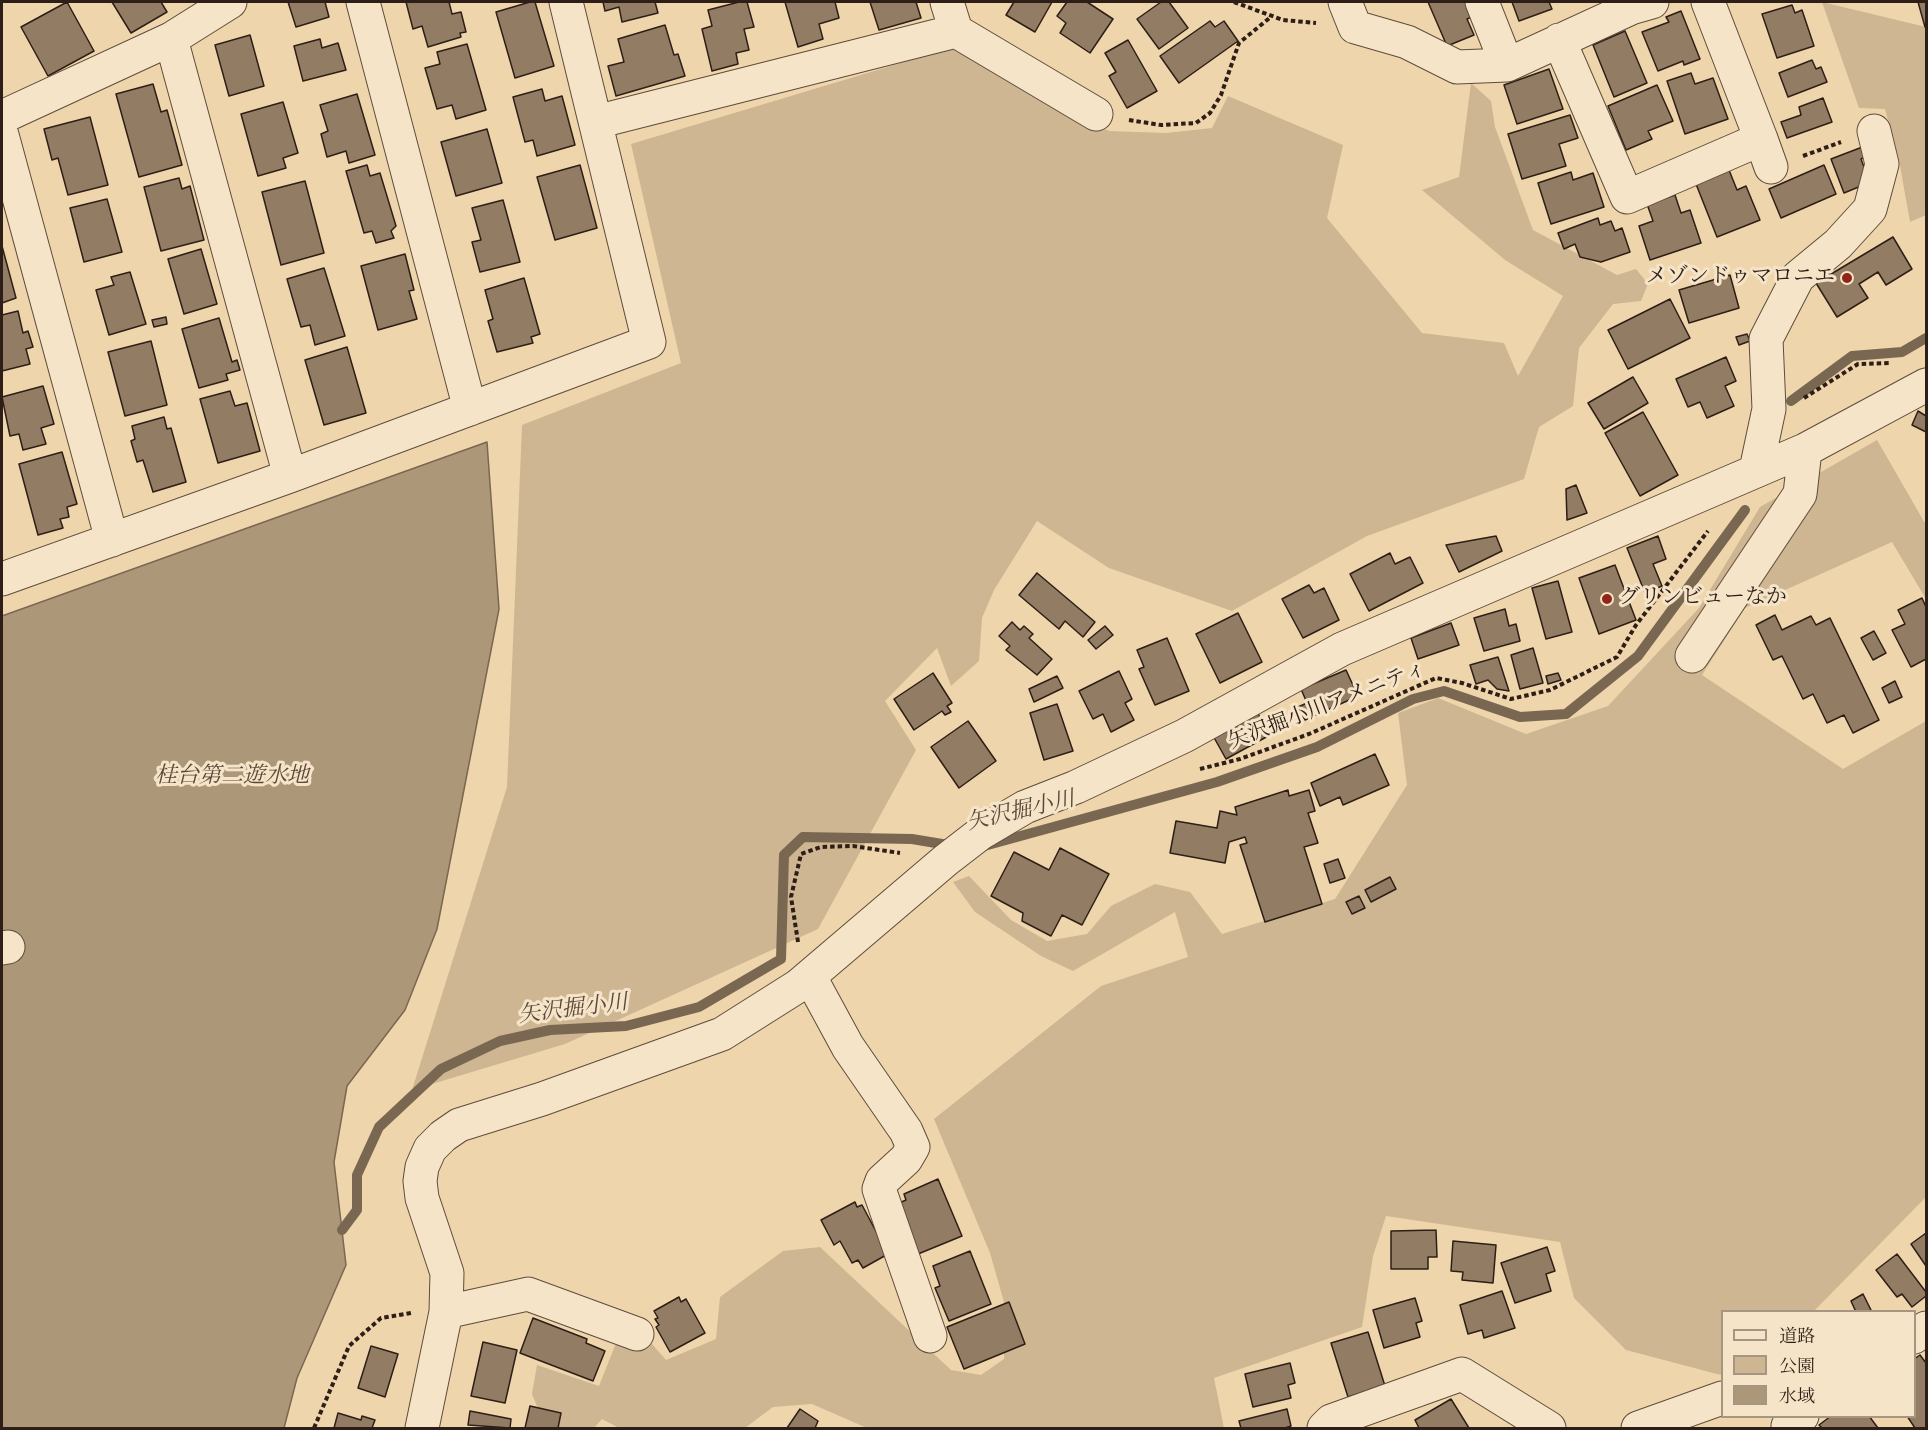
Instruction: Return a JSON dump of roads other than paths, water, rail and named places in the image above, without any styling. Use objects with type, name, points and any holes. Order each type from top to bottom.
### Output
[{"type":"street","points":[[2,117],[171,39],[230,2]]},
{"type":"street","points":[[363,2],[470,409]]},
{"type":"street","points":[[2,579],[290,476],[649,342],[566,2]]},
{"type":"street","points":[[1482,2],[1507,65]]},
{"type":"street","points":[[1559,40],[1627,197],[1766,153],[1708,2]]},
{"type":"street","points":[[1350,14],[1457,67],[1507,65],[1637,4]]},
{"type":"street","points":[[596,122],[952,16],[1096,114]]},
{"type":"street","points":[[171,39],[290,476]]},
{"type":"street","points":[[1765,467],[1769,409],[1766,339],[1798,277],[1838,244],[1870,209],[1882,164],[1874,131]]},
{"type":"street","points":[[2,135],[112,540]]},
{"type":"street","points":[[422,1428],[446,1309],[447,1273],[422,1198],[420,1181],[430,1149],[443,1136],[459,1125],[542,1099],[722,1034],[805,962],[981,833],[1025,807],[1076,787],[1184,735],[1342,649],[1805,450],[1926,386]]},
{"type":"street","points":[[1692,656],[1800,494],[1805,450]]},
{"type":"street","points":[[805,962],[848,1047],[906,1131],[913,1147],[906,1159],[882,1181],[879,1189],[930,1336]]},
{"type":"street","points":[[446,1309],[528,1294],[636,1334]]},
{"type":"street","points":[[1324,1428],[1331,1421],[1462,1374],[1549,1428]]},
{"type":"street","points":[[1638,1428],[1721,1398]]},
{"type":"water","name":"桂台第二遊水地","points":[[487,442],[499,609],[437,929],[405,1010],[347,1086],[334,1162],[346,1265],[297,1378],[284,1428],[2,1428],[2,616]]},
{"type":"waterway","name":"矢沢掘小川","points":[[1791,401],[1852,356],[1902,352],[1926,338]]},
{"type":"waterway","name":"矢沢掘小川","points":[[984,846],[1217,782],[1317,747],[1413,699],[1444,691],[1520,717],[1566,714],[1638,656],[1745,510]]},
{"type":"waterway","name":"矢沢掘小川","points":[[342,1230],[357,1210],[357,1175],[379,1127],[441,1069],[500,1041],[550,1030],[626,1026],[699,1007],[781,959],[784,855],[803,837],[912,839],[954,846]]},
{"type":"place","name":"メゾンドゥマロニエ","points":[[1847,278]]},
{"type":"place","name":"グリンビューなか","points":[[1607,599]]}]
